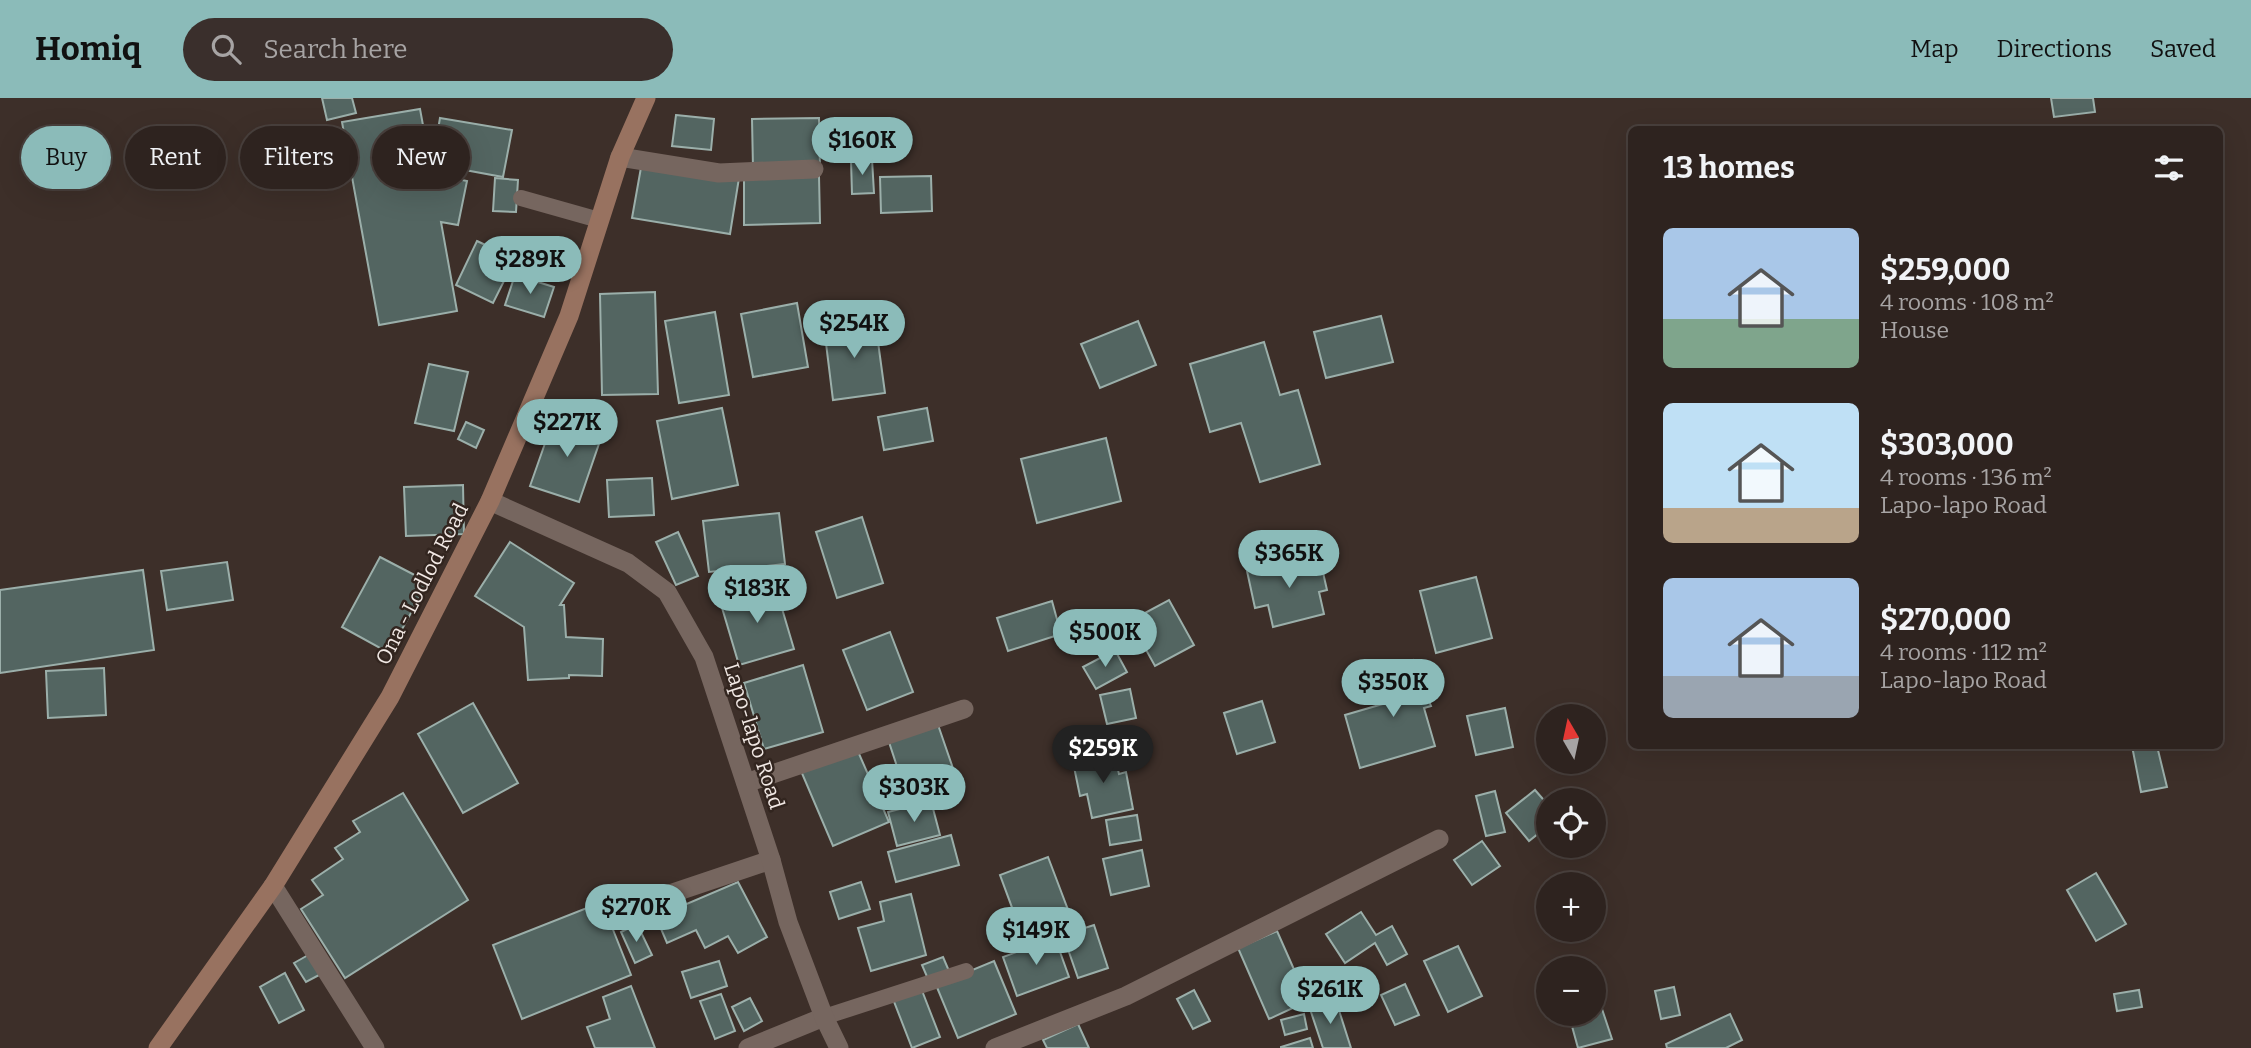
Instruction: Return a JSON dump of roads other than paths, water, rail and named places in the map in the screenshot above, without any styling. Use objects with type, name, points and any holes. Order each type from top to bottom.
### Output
[{"type":"main road","name":"Ona - Lodlod Road","points":[[158,1048],[273,886],[390,696],[491,501],[569,316],[620,157],[646,98]]},
{"type":"street","points":[[620,157],[719,173],[814,169]]},
{"type":"street","name":"Lapo-lapo Road","points":[[491,501],[628,563],[667,592],[704,657],[771,860],[788,922],[824,1017],[839,1048]]},
{"type":"street","points":[[746,783],[964,709]]},
{"type":"street","points":[[995,1048],[1126,996],[1439,839]]},
{"type":"street","points":[[634,905],[771,860]]},
{"type":"street","points":[[273,886],[375,1048]]},
{"type":"street","points":[[748,1048],[824,1017]]},
{"type":"lane","points":[[521,198],[598,220]]},
{"type":"lane","points":[[824,1017],[966,971]]}]
